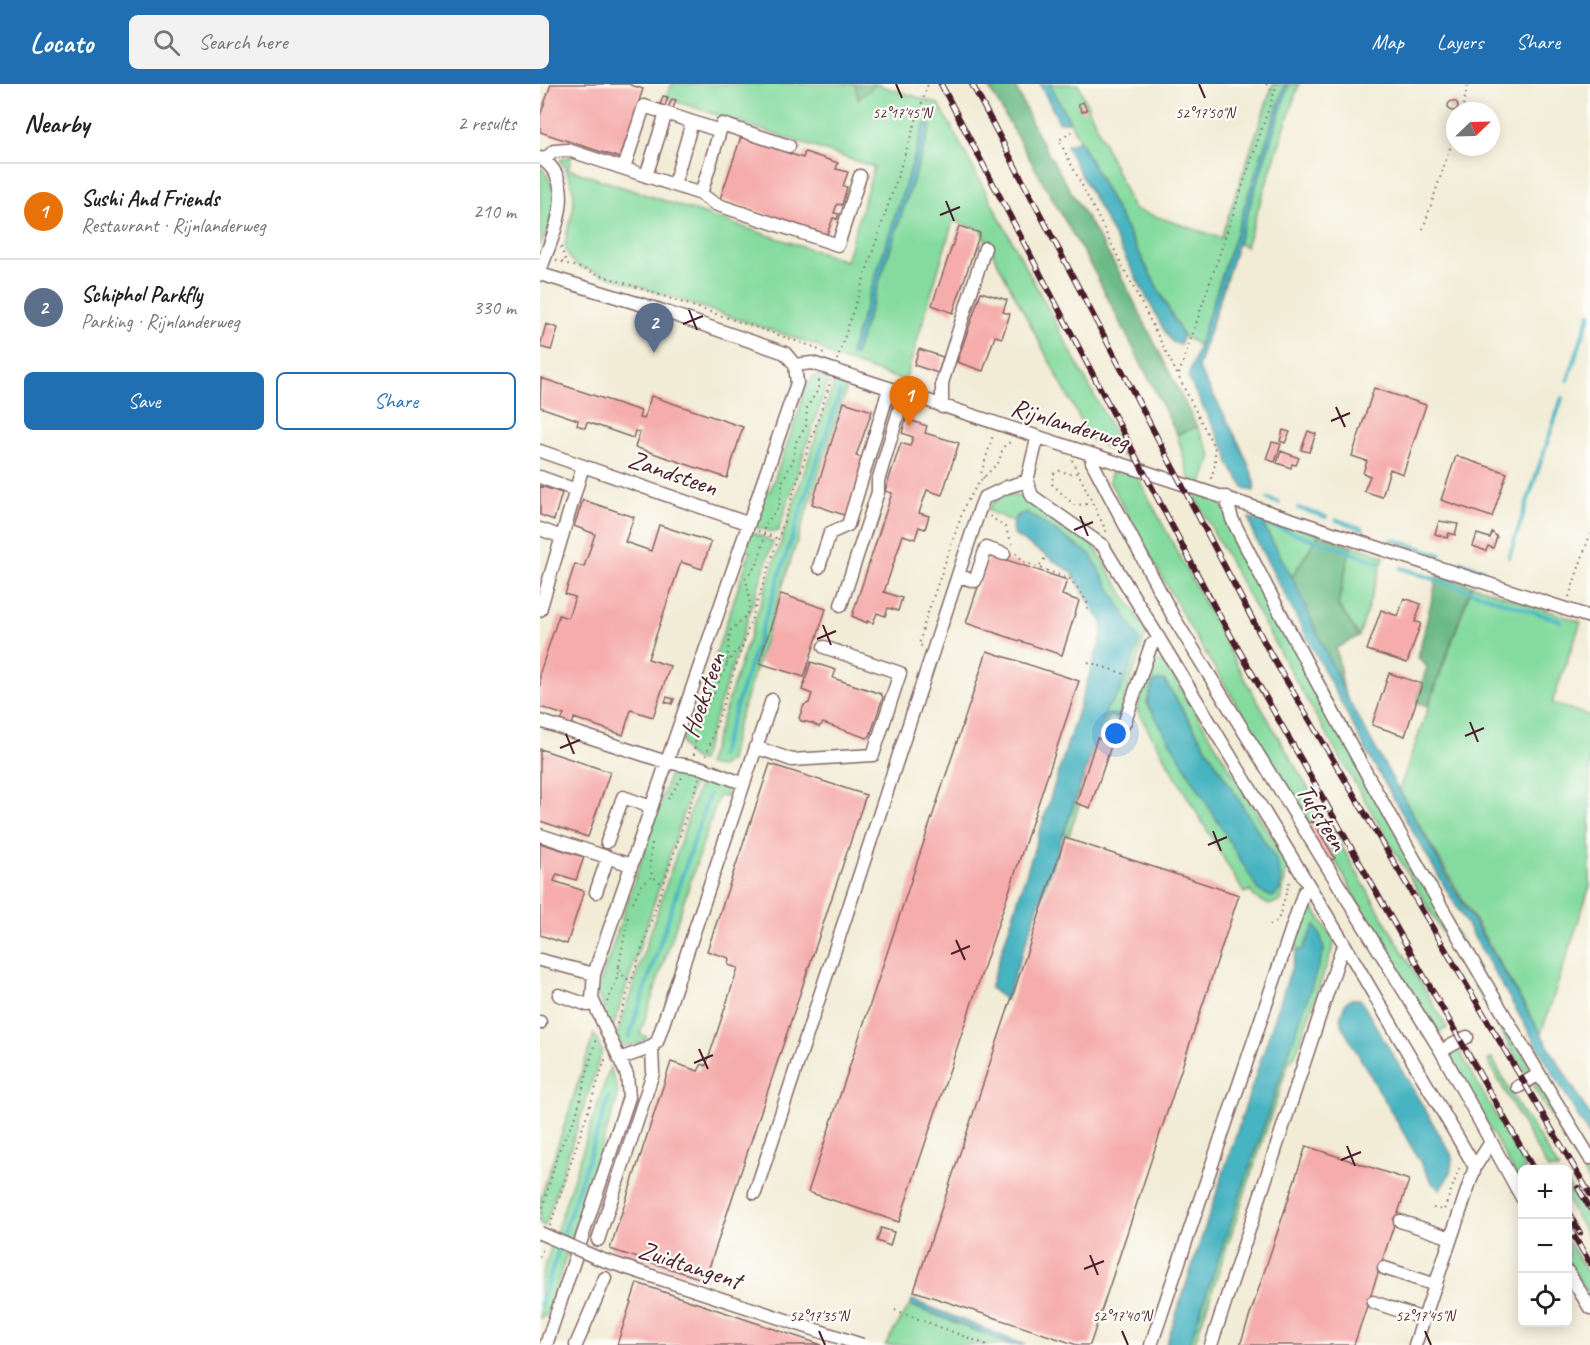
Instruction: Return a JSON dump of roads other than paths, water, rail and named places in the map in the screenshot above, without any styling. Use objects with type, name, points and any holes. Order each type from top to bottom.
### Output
[{"type":"street","points":[[624,168],[644,106],[720,131]]},
{"type":"street","points":[[646,176],[666,113]]},
{"type":"street","points":[[674,185],[692,122]]},
{"type":"street","points":[[702,194],[722,124],[789,146]]},
{"type":"street","points":[[795,365],[785,353],[540,272],[559,218],[561,200],[560,185],[542,159],[554,151],[568,150],[702,194],[715,204],[838,245],[860,176]]},
{"type":"street","points":[[942,407],[942,383],[985,248]]},
{"type":"street","name":"Rijnlanderweg","points":[[795,365],[812,363],[836,366],[889,389],[1037,439],[1226,497],[1590,617]]},
{"type":"street","name":"Hoeksteen","points":[[545,1340],[629,1097],[627,1075],[592,999],[594,974],[747,522],[797,383],[795,365]]},
{"type":"street","points":[[819,567],[830,533],[848,525],[889,389]]},
{"type":"street","points":[[841,605],[878,492],[878,481],[904,394]]},
{"type":"street","points":[[755,1193],[984,498],[1007,486],[1027,481],[1037,439]]},
{"type":"street","name":"Zandsteen","points":[[540,451],[747,522]]},
{"type":"street","name":"Tufsteen","points":[[1097,456],[1092,462],[1174,618],[1441,1051],[1518,1191]]},
{"type":"street","points":[[540,610],[583,466]]},
{"type":"street","points":[[540,477],[576,490]]},
{"type":"street","name":"Tufsteen","points":[[1027,481],[1032,496],[1103,546],[1158,640],[1299,868],[1473,1162]]},
{"type":"street","points":[[1226,497],[1232,519],[1321,688],[1539,1074],[1590,1158]]},
{"type":"street","points":[[540,529],[562,537]]},
{"type":"street","points":[[959,576],[975,581],[986,548],[1004,554]]},
{"type":"street","points":[[1124,724],[1151,645],[1158,640]]},
{"type":"street","points":[[755,747],[792,760],[873,755],[900,673],[824,647]]},
{"type":"street","points":[[619,1059],[657,1042],[742,783],[772,700]]},
{"type":"street","points":[[540,721],[666,762],[702,768],[742,783]]},
{"type":"street","points":[[607,842],[623,797],[651,807]]},
{"type":"street","points":[[540,835],[631,865]]},
{"type":"street","points":[[596,892],[608,857]]},
{"type":"street","name":"Tufsteen","points":[[1151,1345],[1304,892],[1311,889]]},
{"type":"street","points":[[1211,1345],[1337,961],[1341,951],[1346,947]]},
{"type":"street","points":[[540,960],[594,974]]},
{"type":"street","points":[[559,995],[588,1005]]},
{"type":"street","points":[[1441,1051],[1467,1037]]},
{"type":"street","points":[[598,1240],[653,1074],[652,1046]]},
{"type":"street","points":[[1518,1087],[1539,1074]]},
{"type":"street","points":[[1415,1345],[1451,1238],[1473,1162],[1491,1142]]},
{"type":"street","points":[[1400,1221],[1451,1238]]},
{"type":"street","name":"Zuidtangent","points":[[543,1234],[600,1259],[862,1345]]},
{"type":"street","points":[[1384,1268],[1436,1285]]},
{"type":"street","points":[[1569,1273],[1590,1308]]},
{"type":"street","points":[[576,1345],[605,1278]]},
{"type":"street","points":[[1373,1302],[1424,1319]]},
{"type":"water","points":[[1040,84],[1050,84],[1070,122],[1059,122]]},
{"type":"water","points":[[1285,84],[1289,84],[1198,367],[1242,450],[1250,468],[1254,491],[1245,489],[1229,464],[1227,453],[1188,378]]},
{"type":"water","points":[[925,124],[931,126],[855,355],[850,354]]},
{"type":"water","points":[[1079,140],[1183,336],[1180,345],[1172,342],[1163,328],[1066,146]]},
{"type":"water","points":[[1026,512],[1090,554],[1140,641],[1120,692],[1107,708],[1006,1000],[990,988],[1103,632],[1102,623],[1072,572],[1015,536],[1012,528],[1014,521]]},
{"type":"water","points":[[1249,518],[1261,521],[1292,577],[1344,692],[1452,885],[1590,1116],[1590,1137],[1369,756],[1254,536]]},
{"type":"water","points":[[1164,680],[1276,860],[1281,885],[1277,894],[1272,897],[1259,891],[1147,703],[1153,682]]},
{"type":"water","points":[[1315,925],[1324,950],[1189,1345],[1166,1345],[1297,951],[1303,949]]},
{"type":"water","points":[[1351,999],[1360,999],[1451,1154],[1450,1172],[1440,1189],[1433,1184],[1343,1028],[1340,1018],[1346,1002]]},
{"type":"water","points":[[912,1300],[1025,1345],[1012,1345],[910,1305]]},
{"type":"waterway","points":[[1568,380],[1590,314]]},
{"type":"waterway","points":[[720,756],[840,392]]},
{"type":"waterway","points":[[1509,557],[1562,398]]},
{"type":"waterway","points":[[1268,499],[1279,503]]},
{"type":"waterway","points":[[1298,508],[1326,517]]},
{"type":"waterway","points":[[1337,520],[1363,529]]},
{"type":"waterway","points":[[1261,522],[1379,562]]},
{"type":"waterway","points":[[1392,539],[1441,555]]},
{"type":"waterway","points":[[1461,562],[1483,570]]},
{"type":"waterway","points":[[1401,568],[1561,621]]},
{"type":"waterway","points":[[629,1037],[709,795]]},
{"type":"waterway","points":[[562,1238],[609,1097]]},
{"type":"waterway","points":[[540,1305],[560,1246]]},
{"type":"railway","points":[[941,84],[1214,606],[1531,1165]]},
{"type":"railway","points":[[972,84],[1270,653],[1590,1194]]},
{"type":"railway","points":[[1578,1188],[1590,1208]]},
{"type":"railway","points":[[1572,1219],[1580,1233]]},
{"type":"railway","points":[[1572,1233],[1590,1263]]},
{"type":"place","name":"Schiphol Parkfly","points":[[654,353]]},
{"type":"place","name":"Sushi And Friends","points":[[909,426]]}]
